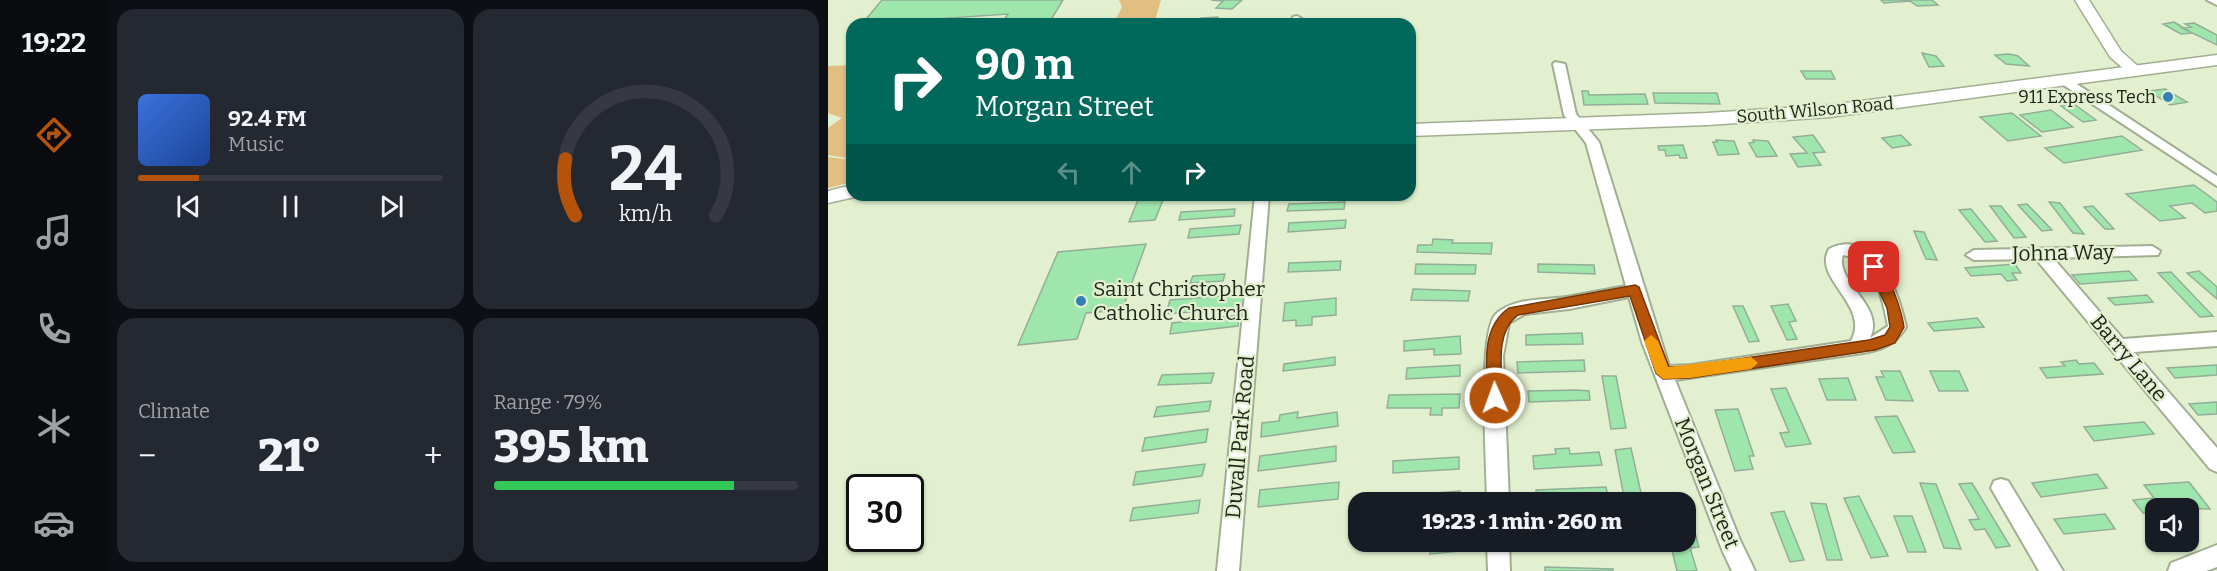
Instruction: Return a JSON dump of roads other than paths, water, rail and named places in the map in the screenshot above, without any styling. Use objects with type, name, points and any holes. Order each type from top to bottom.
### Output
[{"type":"main road","name":"South Wilson Road","points":[[1416,130],[1820,112],[2217,60]]},
{"type":"main road","points":[[828,197],[846,192]]},
{"type":"street","points":[[2082,0],[2115,54],[2135,72]]},
{"type":"street","points":[[2212,0],[2217,2]]},
{"type":"street","name":"Morgan Street","points":[[1559,64],[1566,104],[1571,117],[1592,142],[1635,290],[1663,373],[1744,571]]},
{"type":"street","points":[[2066,81],[2217,182]]},
{"type":"street","name":"Duvall Park Road","points":[[1228,571],[1261,201]]},
{"type":"street","points":[[1663,373],[1690,372],[1857,347],[1882,343],[1890,339],[1897,327],[1894,308],[1874,267],[1868,259],[1849,250],[1841,250],[1832,258],[1833,264],[1863,313],[1866,328],[1857,347]]},
{"type":"street","name":"Johna Way","points":[[1974,255],[2152,251]]},
{"type":"street","name":"Barry Lane","points":[[2040,253],[2217,463]]},
{"type":"street","points":[[1498,492],[1494,356],[1497,331],[1502,320],[1522,308],[1569,303],[1635,290]]},
{"type":"street","points":[[2119,346],[2217,339]]},
{"type":"street","points":[[2001,488],[2052,571]]},
{"type":"street","points":[[1498,552],[1499,571]]},
{"type":"street","points":[[2179,571],[2217,556]]},
{"type":"place","name":"911 Express Tech","points":[[2168,97]]},
{"type":"place","name":"Saint Christopher Catholic Church","points":[[1081,301]]}]
